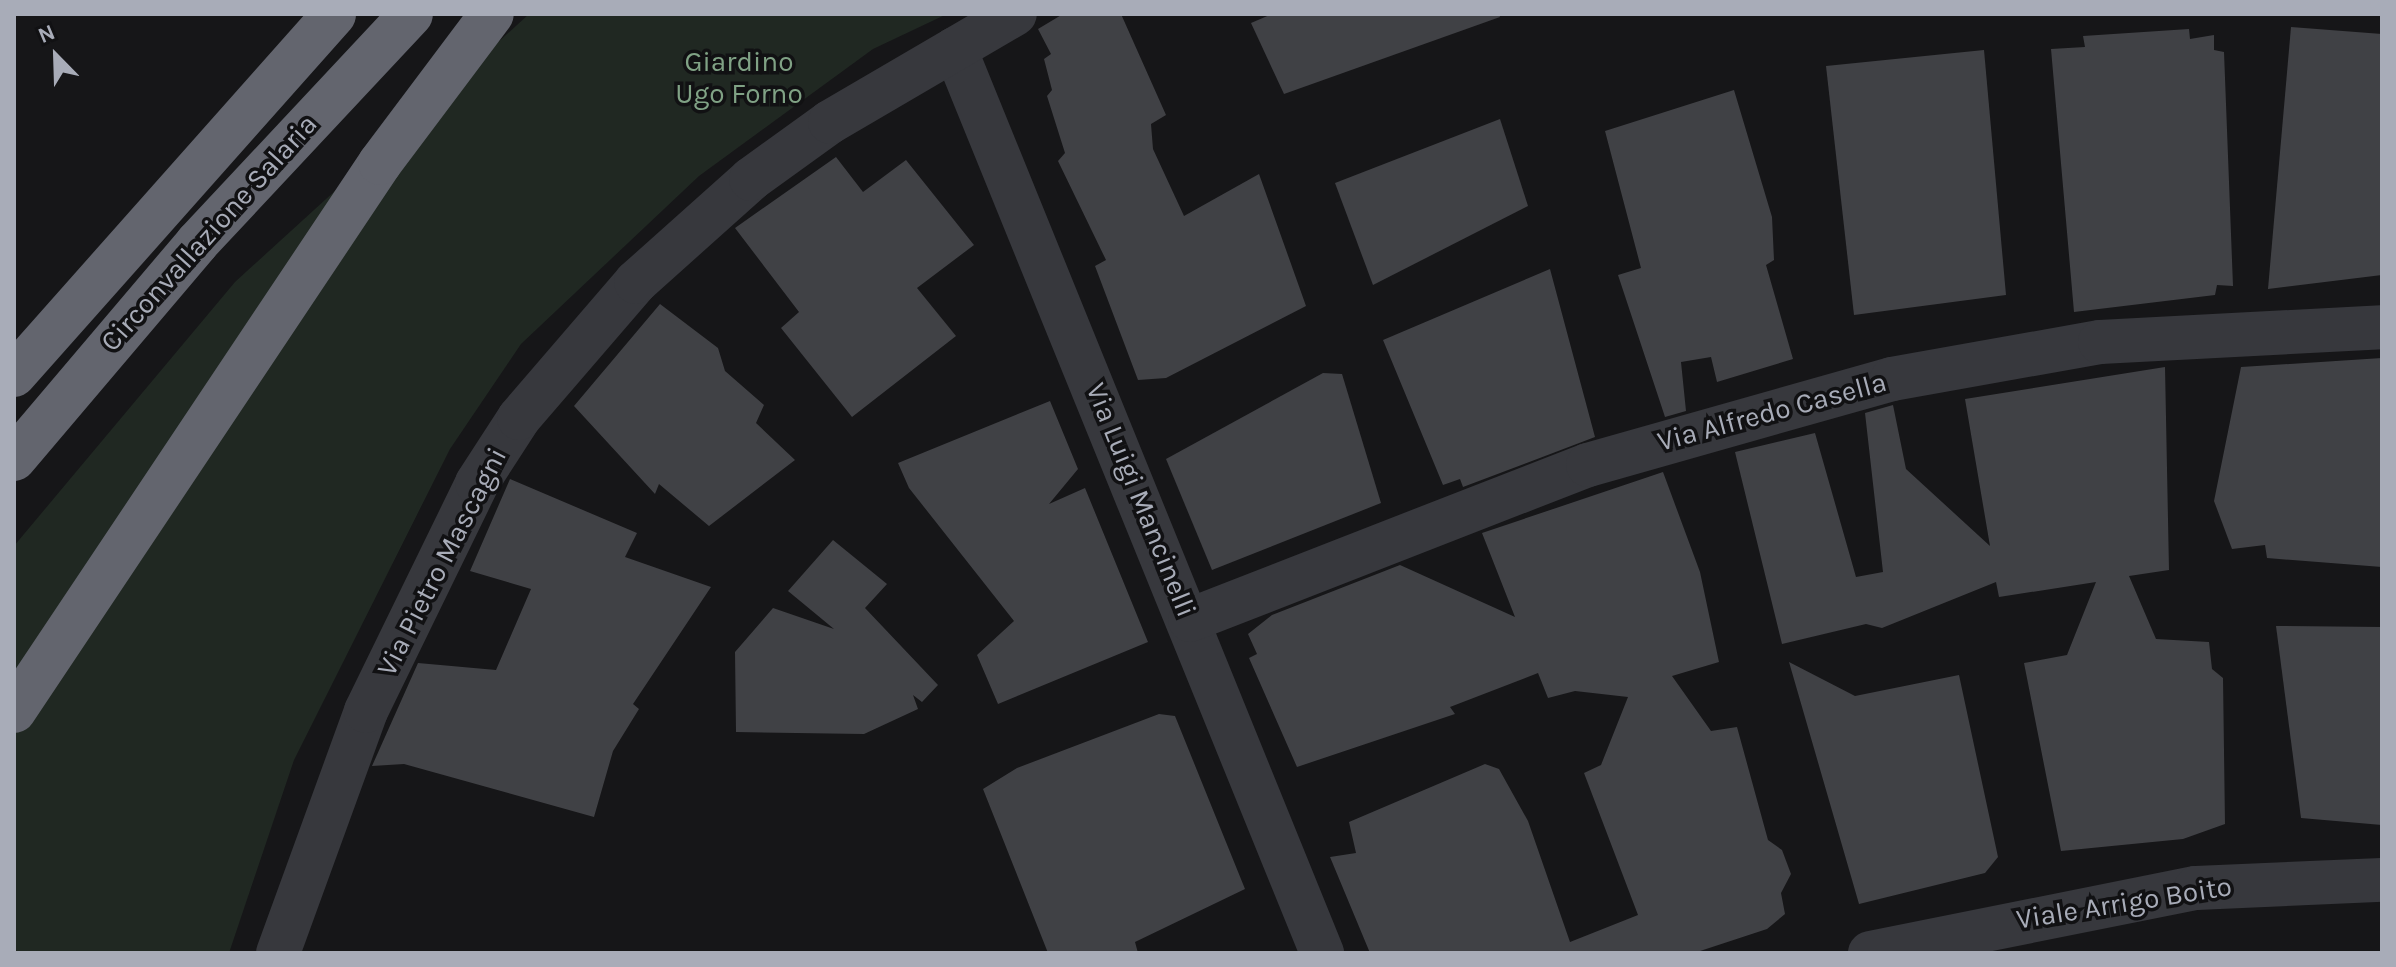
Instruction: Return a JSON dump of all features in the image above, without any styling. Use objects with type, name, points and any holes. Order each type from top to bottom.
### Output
[{"type":"highway","name":"Circonvallazione Salaria","points":[[14,375],[334,14]]},
{"type":"highway","name":"Circonvallazione Salaria","points":[[14,459],[197,243],[411,14]]},
{"type":"highway","points":[[14,711],[380,163],[492,14]]},
{"type":"street","name":"Via Pietro Mascagni","points":[[278,953],[366,711],[477,483],[519,418],[610,309],[740,189],[830,122],[1015,14]]},
{"type":"street","name":"Via Luigi Mancinelli","points":[[955,49],[1190,620],[1322,953]]},
{"type":"street","name":"Via Alfredo Casella","points":[[1190,620],[1531,485],[1685,433],[1892,379],[2100,342],[2382,327]]},
{"type":"street","name":"Viale Arrigo Boito","points":[[1870,953],[2196,888],[2382,880]]},
{"type":"green space","name":"Giardino Ugo Forno","points":[[529,14],[947,14],[873,49],[699,176],[521,344],[450,449],[294,760],[229,953],[14,953],[14,546],[235,282]]},
{"type":"building","points":[[1063,14],[1121,14],[1166,115],[1151,124],[1153,149],[1184,216],[1259,174],[1306,306],[1166,378],[1138,380],[1095,266],[1106,260],[1058,161],[1065,153],[1047,96],[1052,90],[1044,59],[1051,54],[1038,29]]},
{"type":"building","points":[[1272,14],[1499,14],[1500,17],[1284,94],[1251,23]]},
{"type":"building","points":[[2291,27],[2382,34],[2382,275],[2268,289]]},
{"type":"building","points":[[2189,29],[2190,39],[2214,35],[2214,50],[2224,52],[2233,286],[2217,285],[2215,295],[2074,312],[2051,49],[2085,47],[2083,36]]},
{"type":"building","points":[[1984,50],[2006,295],[1854,315],[1826,66]]},
{"type":"building","points":[[1734,90],[1772,217],[1774,260],[1766,265],[1793,359],[1717,382],[1711,357],[1681,362],[1686,411],[1665,417],[1618,275],[1641,268],[1605,131]]},
{"type":"building","points":[[1500,119],[1528,206],[1373,285],[1335,183]]},
{"type":"building","points":[[836,157],[863,192],[906,160],[974,245],[917,288],[956,336],[852,417],[781,328],[799,312],[735,228]]},
{"type":"building","points":[[1550,269],[1595,437],[1463,487],[1460,479],[1443,485],[1383,340]]},
{"type":"building","points":[[660,304],[718,348],[725,371],[764,405],[756,423],[795,460],[709,526],[659,484],[655,494],[574,406]]},
{"type":"building","points":[[2382,358],[2382,567],[2267,558],[2265,545],[2232,549],[2214,501],[2241,367]]},
{"type":"building","points":[[2165,367],[2169,570],[2129,576],[2156,639],[2209,642],[2212,669],[2223,678],[2225,824],[2183,839],[2061,851],[2024,663],[2067,655],[2096,582],[1999,597],[1996,582],[1882,628],[1866,624],[1782,644],[1735,452],[1815,433],[1856,577],[1883,572],[1865,413],[1893,405],[1906,469],[1990,546],[1965,399]]},
{"type":"building","points":[[1323,373],[1342,374],[1381,503],[1212,570],[1166,459]]},
{"type":"building","points":[[1050,401],[1078,469],[1049,504],[1085,488],[1148,642],[998,704],[977,655],[1014,621],[909,488],[898,463]]},
{"type":"building","points":[[1663,472],[1700,572],[1719,662],[1672,676],[1711,731],[1737,727],[1768,840],[1782,850],[1791,874],[1781,893],[1785,914],[1767,929],[1694,953],[1370,953],[1330,857],[1356,853],[1349,822],[1485,764],[1499,769],[1528,821],[1570,942],[1638,915],[1584,773],[1601,765],[1628,697],[1575,691],[1548,698],[1538,673],[1450,707],[1455,714],[1297,767],[1249,658],[1257,654],[1248,634],[1272,615],[1400,565],[1515,617],[1482,533]]},
{"type":"building","points":[[510,479],[637,533],[625,557],[711,587],[633,704],[639,709],[613,751],[594,817],[404,764],[372,766],[418,663],[496,670],[531,589],[470,571]]},
{"type":"building","points":[[833,540],[887,584],[865,608],[938,685],[922,702],[913,695],[918,709],[864,734],[736,732],[735,652],[773,608],[834,629],[788,591]]},
{"type":"building","points":[[2276,626],[2382,627],[2382,825],[2301,818]]},
{"type":"building","points":[[1789,662],[1855,696],[1959,675],[1998,857],[1985,873],[1859,904]]},
{"type":"building","points":[[1159,714],[1175,716],[1245,889],[1135,942],[1138,953],[1048,953],[983,789],[1017,768]]}]
